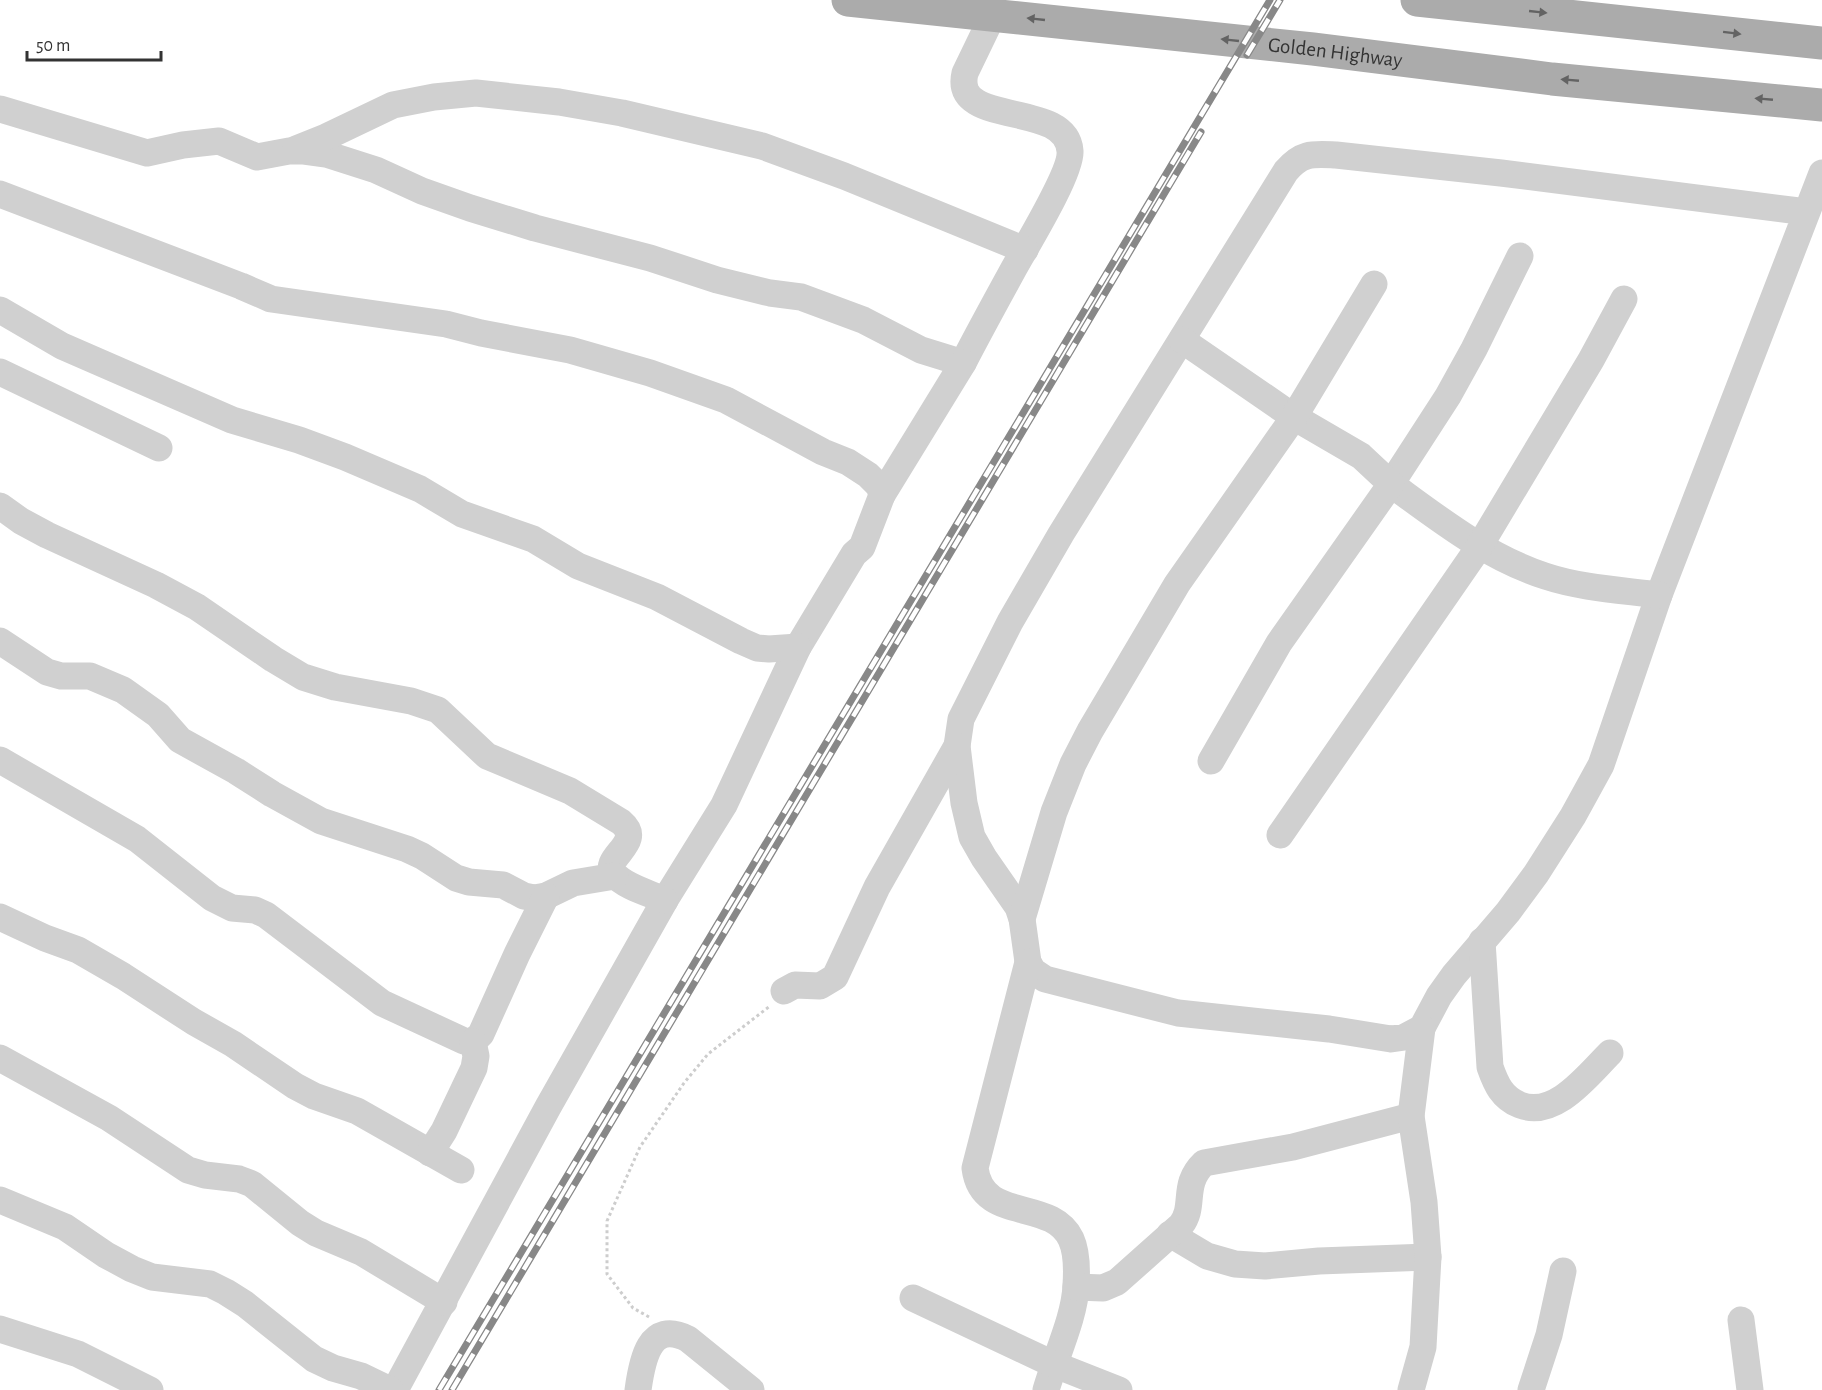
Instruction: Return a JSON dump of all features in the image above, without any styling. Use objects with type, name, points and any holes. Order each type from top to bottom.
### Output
[{"type":"main road","name":"Golden Highway","points":[[848,0],[1313,49],[1551,79],[1822,105]]},
{"type":"main road","points":[[1417,0],[1822,43]]},
{"type":"street","points":[[396,1390],[548,1107],[664,900],[724,805],[798,647],[854,554],[862,547],[882,495],[963,363],[1053,200],[1071,153],[1068,142],[1058,130],[1046,122],[976,103],[965,91],[963,83],[965,74],[993,15]]},
{"type":"street","points":[[289,151],[326,137],[393,105],[434,96],[476,93],[559,102],[622,113],[762,146],[844,176],[1025,250]]},
{"type":"street","points":[[0,108],[147,153],[183,145],[219,141],[256,157],[304,150],[326,154],[376,170],[470,208],[535,228],[650,258],[717,280],[770,293],[801,297],[863,320],[921,350],[963,363]]},
{"type":"street","points":[[1422,1028],[1405,1037],[1391,1039],[1329,1029],[1178,1013],[1045,979],[1033,971],[1028,962],[1022,919],[1011,895],[972,837],[964,803],[957,746],[961,719],[1010,622],[1061,534],[1286,171],[1302,156],[1336,155],[1490,172],[1807,212]]},
{"type":"street","points":[[1411,1390],[1423,1347],[1428,1257],[1424,1202],[1411,1116],[1422,1028],[1444,989],[1482,940],[1508,912],[1536,874],[1573,816],[1601,765],[1659,595],[1822,173]]},
{"type":"street","points":[[0,194],[241,286],[271,300],[446,324],[570,350],[650,373],[726,400],[823,452],[848,462],[868,475],[879,486],[882,495]]},
{"type":"street","points":[[1210,761],[1279,643],[1391,484],[1448,396],[1520,256]]},
{"type":"street","points":[[1022,919],[1054,812],[1073,764],[1090,731],[1177,584],[1294,417],[1374,284]]},
{"type":"street","points":[[1280,835],[1479,547],[1591,360],[1624,299]]},
{"type":"street","points":[[0,310],[62,346],[232,420],[299,440],[345,457],[420,489],[462,514],[533,538],[578,566],[657,597],[741,641],[763,649],[798,647]]},
{"type":"street","points":[[1182,340],[1294,417],[1360,456],[1391,484],[1479,547],[1546,577],[1659,595]]},
{"type":"street","points":[[0,372],[159,448]]},
{"type":"street","points":[[0,506],[47,535],[156,585],[197,607],[273,659],[303,676],[335,687],[411,701],[438,710],[487,756],[570,791],[628,828],[627,840],[612,863],[611,871],[615,876],[664,900]]},
{"type":"street","points":[[0,641],[47,672],[61,676],[90,676],[123,690],[158,715],[180,740],[272,794],[321,821],[422,856],[456,878],[469,882],[503,885],[528,897],[546,896],[573,884],[615,876]]},
{"type":"street","points":[[784,992],[795,986],[820,986],[835,977],[876,887],[957,746]]},
{"type":"street","points":[[0,760],[137,839],[212,898],[232,908],[255,910],[266,915],[382,1003],[464,1041],[473,1042]]},
{"type":"street","points":[[473,1042],[481,1034],[546,896]]},
{"type":"street","points":[[0,917],[45,938],[78,950],[233,1044],[296,1086],[314,1096],[357,1111],[461,1170]]},
{"type":"street","points":[[1482,940],[1491,1067],[1495,1082],[1503,1094],[1514,1103],[1524,1107],[1536,1109],[1549,1106],[1561,1100],[1610,1053]]},
{"type":"street","points":[[1028,962],[975,1168],[976,1180],[980,1187],[997,1202],[1013,1209],[1034,1212],[1057,1222],[1071,1238],[1076,1256],[1076,1287],[1068,1321],[1046,1390]]},
{"type":"street","points":[[430,1153],[444,1131],[474,1068],[476,1056],[473,1042]]},
{"type":"street","points":[[0,1058],[109,1119],[188,1170],[205,1175],[239,1179],[252,1184],[316,1233],[361,1252],[444,1302]]},
{"type":"street","points":[[1076,1287],[1103,1288],[1117,1282],[1185,1220],[1190,1185],[1197,1169],[1204,1163],[1293,1147],[1411,1116]]},
{"type":"street","points":[[0,1200],[65,1227],[106,1255],[132,1269],[152,1276],[210,1284],[245,1304],[314,1359],[333,1368],[361,1376],[390,1390]]},
{"type":"street","points":[[1170,1234],[1207,1256],[1235,1264],[1265,1266],[1319,1260],[1428,1257]]},
{"type":"street","points":[[1531,1390],[1549,1335],[1563,1271]]},
{"type":"street","points":[[913,1298],[1053,1364],[1119,1390]]},
{"type":"street","points":[[1741,1320],[1750,1390]]},
{"type":"street","points":[[0,1329],[78,1354],[150,1390]]},
{"type":"street","points":[[638,1390],[645,1353],[666,1333],[676,1333],[688,1339],[751,1390]]},
{"type":"path","points":[[676,1333],[633,1308],[607,1274],[607,1221],[640,1147],[684,1083],[708,1054],[764,1012],[784,992]]},
{"type":"railway","points":[[439,1390],[1270,0]]},
{"type":"railway","points":[[1247,55],[1280,0]]},
{"type":"railway","points":[[452,1390],[1201,132]]}]
